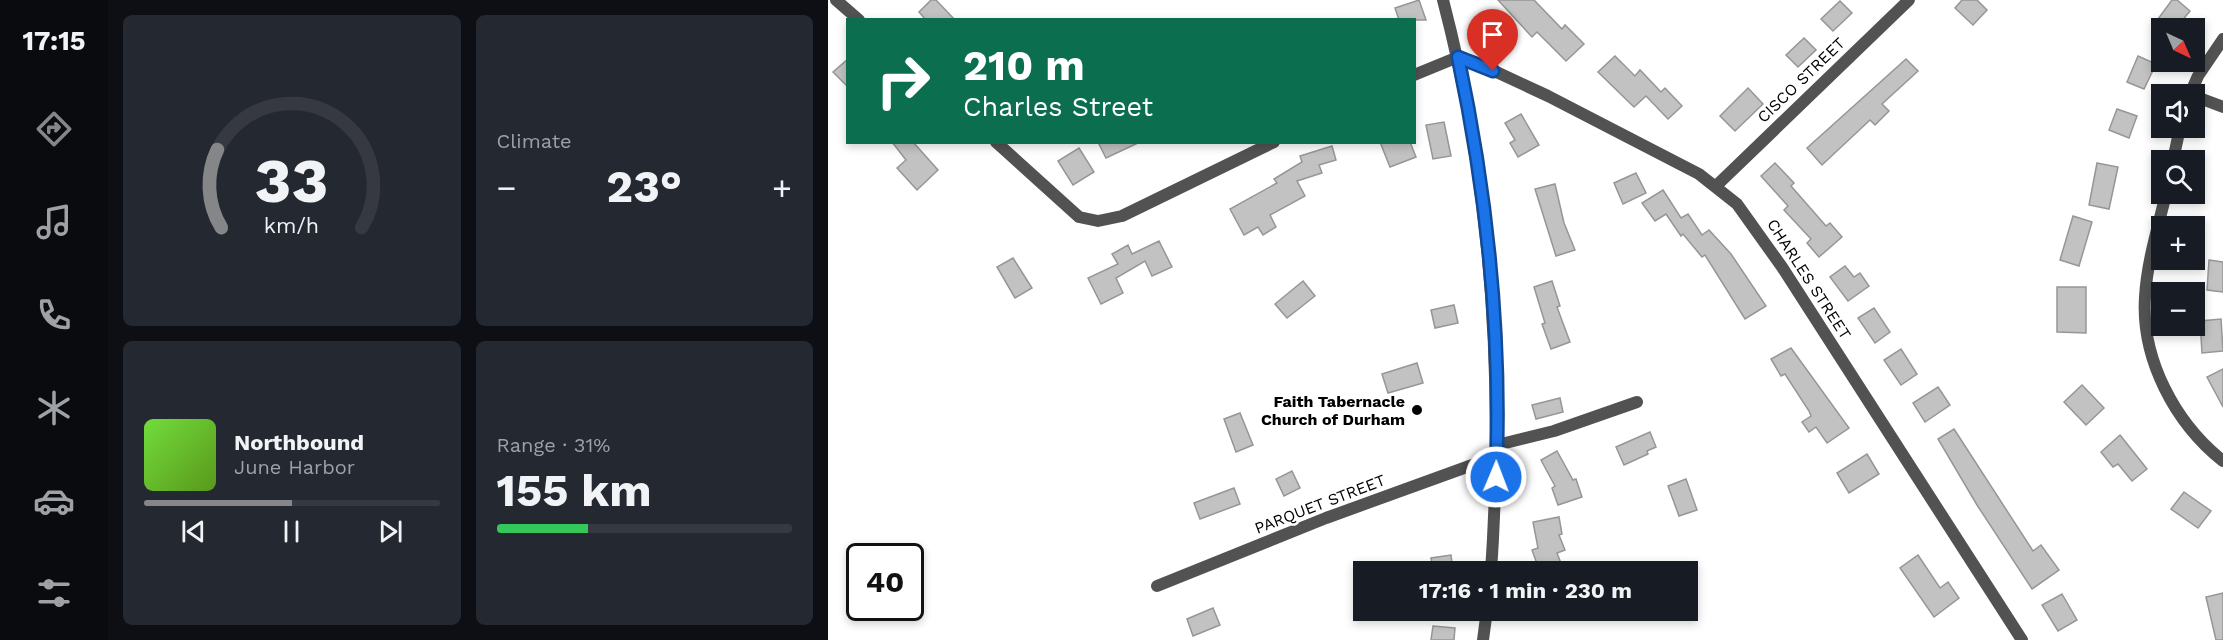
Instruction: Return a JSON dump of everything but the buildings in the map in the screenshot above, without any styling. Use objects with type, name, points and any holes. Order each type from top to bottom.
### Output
[{"type":"street","points":[[836,0],[857,18]]},
{"type":"street","points":[[1443,0],[1458,57],[1479,169],[1490,266],[1497,451],[1492,561]]},
{"type":"street","name":"CISCO STREET","points":[[1716,186],[1909,0]]},
{"type":"street","points":[[2194,84],[2223,39]]},
{"type":"street","points":[[1416,74],[1458,57]]},
{"type":"street","name":"CHARLES STREET","points":[[1458,57],[1475,62],[1548,96],[1716,186],[1737,204],[1758,232],[2022,640]]},
{"type":"street","points":[[2205,100],[2223,107]]},
{"type":"street","points":[[998,144],[1079,217],[1098,221],[1122,216],[1270,144]]},
{"type":"street","points":[[2164,204],[2145,296],[2149,343],[2166,393],[2192,430],[2223,460]]},
{"type":"street","name":"PARQUET STREET","points":[[1157,586],[1497,451],[1637,402]]},
{"type":"street","points":[[1483,640],[1486,621]]},
{"type":"place","name":"Faith Tabernacle Church of Durham","points":[[1417,410]]},
{"type":"route","points":[[1493,71],[1458,57],[1479,169],[1492,290],[1496,383],[1496,477]]}]
